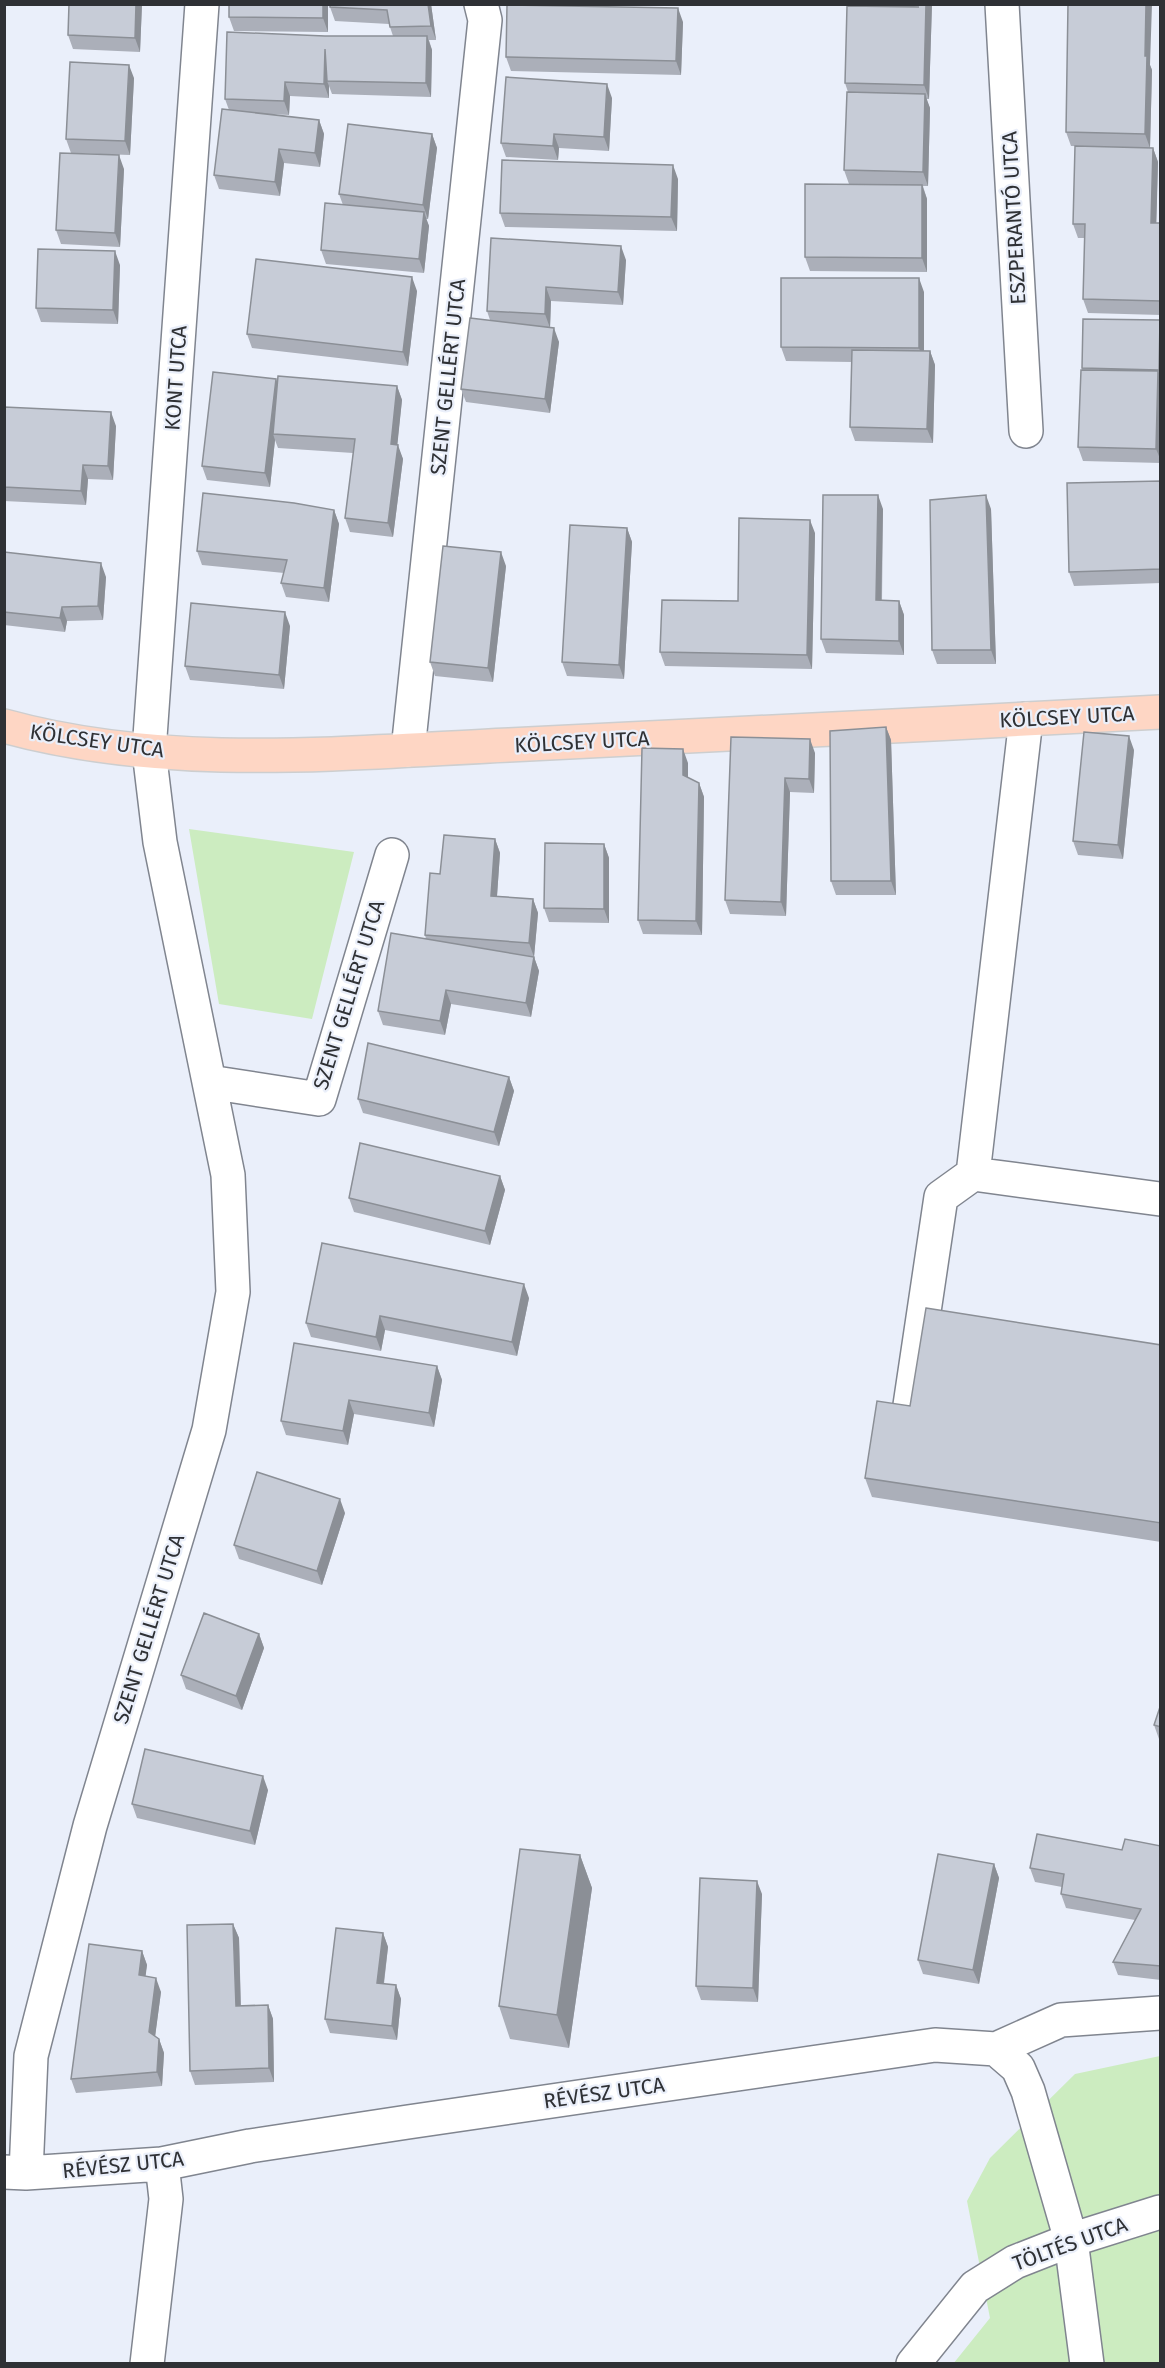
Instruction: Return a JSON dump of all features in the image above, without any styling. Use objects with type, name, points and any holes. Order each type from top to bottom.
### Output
[{"type":"main road","name":"KÖLCSEY UTCA","points":[[4,726],[82,742],[149,752],[281,755],[775,733],[1161,712]]},
{"type":"street","name":"KONT UTCA","points":[[149,752],[202,4]]},
{"type":"street","name":"SZENT GELLÉRT UTCA","points":[[408,750],[486,20],[481,4]]},
{"type":"street","name":"ESZPERANTÓ UTCA","points":[[1002,4],[1026,431]]},
{"type":"street","points":[[973,1174],[1026,719]]},
{"type":"street","name":"SZENT GELLÉRT UTCA","points":[[15,2173],[31,2056],[90,1826],[209,1430],[233,1292],[228,1175],[160,842],[149,752]]},
{"type":"street","name":"SZENT GELLÉRT UTCA","points":[[209,1082],[319,1099],[392,855]]},
{"type":"street","points":[[909,1412],[941,1197],[973,1174],[1161,1199]]},
{"type":"street","points":[[1087,2364],[1071,2241],[1028,2091],[1018,2068],[996,2049],[1061,2020],[1161,2013]]},
{"type":"street","name":"RÉVÉSZ UTCA","points":[[15,2173],[162,2164],[250,2146],[935,2045],[996,2049]]},
{"type":"street","points":[[147,2364],[166,2199],[162,2164]]},
{"type":"street","name":"TÖLTÉS UTCA","points":[[913,2364],[975,2287],[1015,2262],[1161,2212]]},
{"type":"green space","points":[[189,829],[354,852],[312,1019],[219,1004]]},
{"type":"green space","points":[[1160,2056],[1160,2363],[953,2364],[990,2318],[967,2201],[990,2158],[1075,2074]]},
{"type":"building","points":[[69,4],[136,4],[135,38],[68,35]]},
{"type":"building","points":[[229,4],[323,4],[323,18],[229,17]]},
{"type":"building","points":[[330,4],[428,4],[431,26],[390,27],[387,10],[330,7]]},
{"type":"building","points":[[851,4],[926,4],[924,85],[845,83],[847,6],[919,7]]},
{"type":"building","points":[[1068,4],[1146,4],[1145,134],[1066,132]]},
{"type":"building","points":[[507,5],[678,8],[676,61],[506,57]]},
{"type":"building","points":[[227,32],[325,36],[427,36],[426,83],[327,81],[325,49],[324,84],[285,82],[284,101],[225,99]]},
{"type":"building","points":[[70,62],[129,65],[125,141],[66,139]]},
{"type":"building","points":[[506,77],[607,84],[604,137],[554,134],[553,146],[501,143]]},
{"type":"building","points":[[847,92],[925,94],[923,172],[844,170]]},
{"type":"building","points":[[222,109],[319,120],[315,153],[279,149],[275,182],[214,175]]},
{"type":"building","points":[[348,124],[432,134],[423,205],[339,194]]},
{"type":"building","points":[[1075,146],[1153,148],[1151,223],[1161,223],[1161,301],[1083,299],[1085,224],[1073,224]]},
{"type":"building","points":[[60,153],[119,155],[115,233],[56,230]]},
{"type":"building","points":[[502,160],[673,165],[671,217],[500,213]]},
{"type":"building","points":[[805,184],[922,185],[922,258],[805,257]]},
{"type":"building","points":[[325,203],[424,212],[419,259],[321,250]]},
{"type":"building","points":[[491,238],[621,246],[618,292],[546,287],[545,314],[487,311]]},
{"type":"building","points":[[38,249],[115,251],[113,310],[36,308]]},
{"type":"building","points":[[256,259],[412,277],[403,352],[247,334]]},
{"type":"building","points":[[781,278],[919,278],[919,348],[781,347]]},
{"type":"building","points":[[470,318],[554,328],[545,399],[461,389]]},
{"type":"building","points":[[1083,319],[1160,320],[1159,370],[1082,368]]},
{"type":"building","points":[[852,350],[930,351],[927,429],[850,427]]},
{"type":"building","points":[[1081,370],[1158,371],[1156,449],[1078,447]]},
{"type":"building","points":[[213,372],[276,379],[265,473],[202,466]]},
{"type":"building","points":[[278,376],[397,386],[391,444],[398,445],[388,523],[345,518],[355,439],[273,434]]},
{"type":"building","points":[[4,407],[111,412],[108,466],[83,465],[81,491],[4,487]]},
{"type":"building","points":[[1161,481],[1161,569],[1069,572],[1067,483]]},
{"type":"building","points":[[203,493],[334,510],[324,588],[281,583],[287,560],[197,551]]},
{"type":"building","points":[[823,495],[878,495],[876,600],[899,601],[899,641],[821,639]]},
{"type":"building","points":[[986,495],[991,650],[932,650],[930,500]]},
{"type":"building","points":[[739,518],[810,520],[807,655],[660,652],[662,600],[738,601]]},
{"type":"building","points":[[570,525],[627,528],[619,665],[562,662]]},
{"type":"building","points":[[443,546],[501,552],[488,668],[430,662]]},
{"type":"building","points":[[4,552],[101,563],[98,606],[62,607],[60,618],[4,612]]},
{"type":"building","points":[[191,603],[285,612],[279,675],[185,666]]},
{"type":"building","points":[[886,727],[891,881],[831,881],[830,731]]},
{"type":"building","points":[[1084,732],[1129,736],[1118,845],[1073,841]]},
{"type":"building","points":[[731,737],[810,739],[809,779],[785,778],[781,902],[725,900]]},
{"type":"building","points":[[642,748],[683,749],[683,775],[699,783],[696,921],[638,920]]},
{"type":"building","points":[[444,835],[495,839],[491,896],[533,899],[529,943],[425,935],[430,873],[440,874]]},
{"type":"building","points":[[545,843],[604,844],[604,909],[544,908]]},
{"type":"building","points":[[391,933],[534,957],[526,1003],[446,990],[440,1021],[378,1011]]},
{"type":"building","points":[[368,1043],[509,1077],[494,1132],[358,1099]]},
{"type":"building","points":[[360,1143],[500,1176],[485,1231],[349,1198]]},
{"type":"building","points":[[322,1243],[524,1284],[512,1342],[380,1316],[376,1337],[306,1323]]},
{"type":"building","points":[[926,1308],[1161,1345],[1161,1523],[865,1478],[877,1401],[910,1406]]},
{"type":"building","points":[[294,1343],[437,1366],[429,1413],[349,1400],[343,1431],[281,1421]]},
{"type":"building","points":[[257,1472],[340,1499],[317,1571],[234,1545]]},
{"type":"building","points":[[204,1613],[259,1634],[236,1696],[181,1675]]},
{"type":"building","points":[[1161,1704],[1161,1727],[1154,1725]]},
{"type":"building","points":[[145,1749],[263,1776],[250,1831],[132,1804]]},
{"type":"building","points":[[1037,1834],[1122,1850],[1125,1839],[1161,1846],[1161,1966],[1113,1962],[1141,1909],[1061,1894],[1064,1874],[1030,1868]]},
{"type":"building","points":[[520,1849],[580,1855],[557,2015],[499,2006]]},
{"type":"building","points":[[938,1854],[994,1864],[973,1970],[918,1960]]},
{"type":"building","points":[[700,1878],[757,1881],[753,1988],[696,1986]]},
{"type":"building","points":[[233,1924],[236,2006],[268,2005],[269,2068],[190,2071],[187,1925]]},
{"type":"building","points":[[336,1928],[383,1933],[377,1983],[396,1985],[392,2026],[325,2019]]},
{"type":"building","points":[[89,1944],[142,1951],[139,1975],[156,1978],[149,2032],[159,2039],[157,2072],[71,2079]]}]
